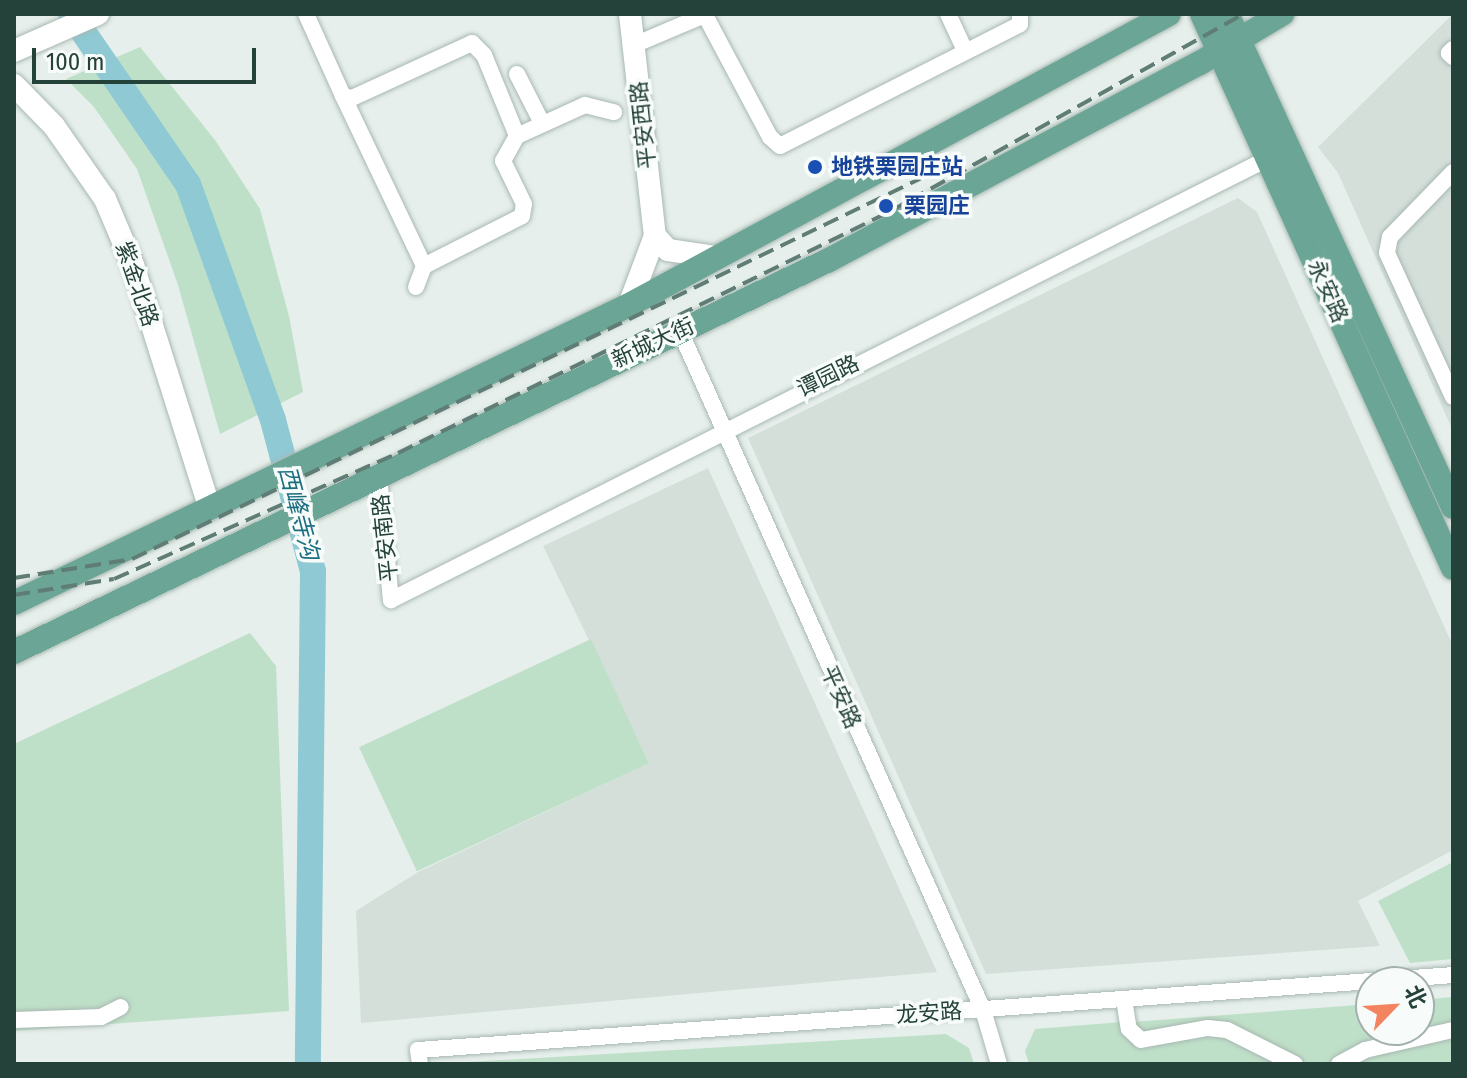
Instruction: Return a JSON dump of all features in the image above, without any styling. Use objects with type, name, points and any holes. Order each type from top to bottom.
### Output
[{"type":"main road","name":"新城大街","points":[[14,603],[629,305],[1169,14]]},
{"type":"main road","name":"永安路","points":[[1202,14],[1230,46],[1453,507]]},
{"type":"main road","name":"永安路","points":[[1227,14],[1230,46],[1269,158],[1453,568]]},
{"type":"main road","name":"新城大街","points":[[14,652],[829,260],[1230,46],[1282,14]]},
{"type":"street","points":[[23,47],[98,14]]},
{"type":"street","points":[[306,14],[424,266]]},
{"type":"street","name":"平安西路","points":[[630,14],[655,236]]},
{"type":"street","points":[[948,14],[965,50]]},
{"type":"street","points":[[634,45],[701,15],[770,137],[780,146],[1020,24],[1020,14]]},
{"type":"street","points":[[343,96],[352,98],[472,43],[484,55],[517,136]]},
{"type":"street","points":[[1453,49],[1453,57]]},
{"type":"street","points":[[517,74],[542,123]]},
{"type":"street","name":"紫金北路","points":[[14,85],[54,126],[105,199],[133,265],[210,509]]},
{"type":"street","points":[[416,287],[424,266],[522,216],[524,204],[503,161],[517,136],[585,105],[614,112]]},
{"type":"street","name":"谭园路","points":[[391,600],[1269,158]]},
{"type":"street","points":[[1453,172],[1390,237],[1387,253],[1453,397]]},
{"type":"street","points":[[629,305],[655,236],[668,250],[716,257]]},
{"type":"street","name":"平安路","points":[[680,331],[722,432],[983,1010],[999,1064]]},
{"type":"street","name":"平安南路","points":[[379,476],[391,600]]},
{"type":"street","name":"龙安路","points":[[420,1064],[418,1050],[1453,975]]},
{"type":"street","points":[[1124,999],[1129,1029],[1141,1040],[1208,1028],[1227,1030],[1295,1064]]},
{"type":"street","points":[[14,1020],[101,1017],[121,1007]]},
{"type":"street","points":[[1339,1064],[1365,1050],[1453,1030]]},
{"type":"shaded area","points":[[1453,14],[1453,431],[1338,173],[1318,147]]},
{"type":"shaded area","points":[[1238,198],[1257,212],[1453,646],[1453,850],[1358,901],[1380,946],[986,974],[748,438]]},
{"type":"shaded area","points":[[708,468],[937,972],[361,1023],[356,911],[418,872],[649,763],[543,546]]},
{"type":"green space","points":[[140,47],[215,140],[260,209],[289,316],[303,392],[220,434],[178,285],[137,169],[94,107],[66,79]]},
{"type":"green space","points":[[250,633],[276,666],[289,1011],[14,1031],[14,744]]},
{"type":"green space","points":[[591,639],[649,763],[417,871],[359,747]]},
{"type":"green space","points":[[1453,862],[1453,959],[1410,963],[1378,901]]},
{"type":"green space","points":[[1453,997],[1453,1027],[1435,1032],[1435,999]]},
{"type":"green space","points":[[1355,1005],[1355,1046],[1389,1046],[1329,1064],[1300,1062],[1227,1028],[1152,1039],[1132,1022]]},
{"type":"green space","points":[[1122,1022],[1129,1036],[1213,1031],[1285,1064],[1029,1064],[1025,1051],[1035,1029]]},
{"type":"green space","points":[[1453,1032],[1453,1064],[1346,1064],[1406,1046],[1435,1046],[1435,1037]]},
{"type":"green space","points":[[946,1034],[969,1048],[974,1064],[434,1064]]},
{"type":"waterway","name":"西峰寺沟","points":[[71,14],[188,184],[273,420],[313,571],[308,1064]]},
{"type":"railway","points":[[14,595],[114,579],[398,453],[889,212],[1243,14]]},
{"type":"railway","points":[[14,578],[132,559],[961,159]]},
{"type":"place","name":"地铁栗园庄站","points":[[815,167]]},
{"type":"place","name":"栗园庄","points":[[886,206]]}]
